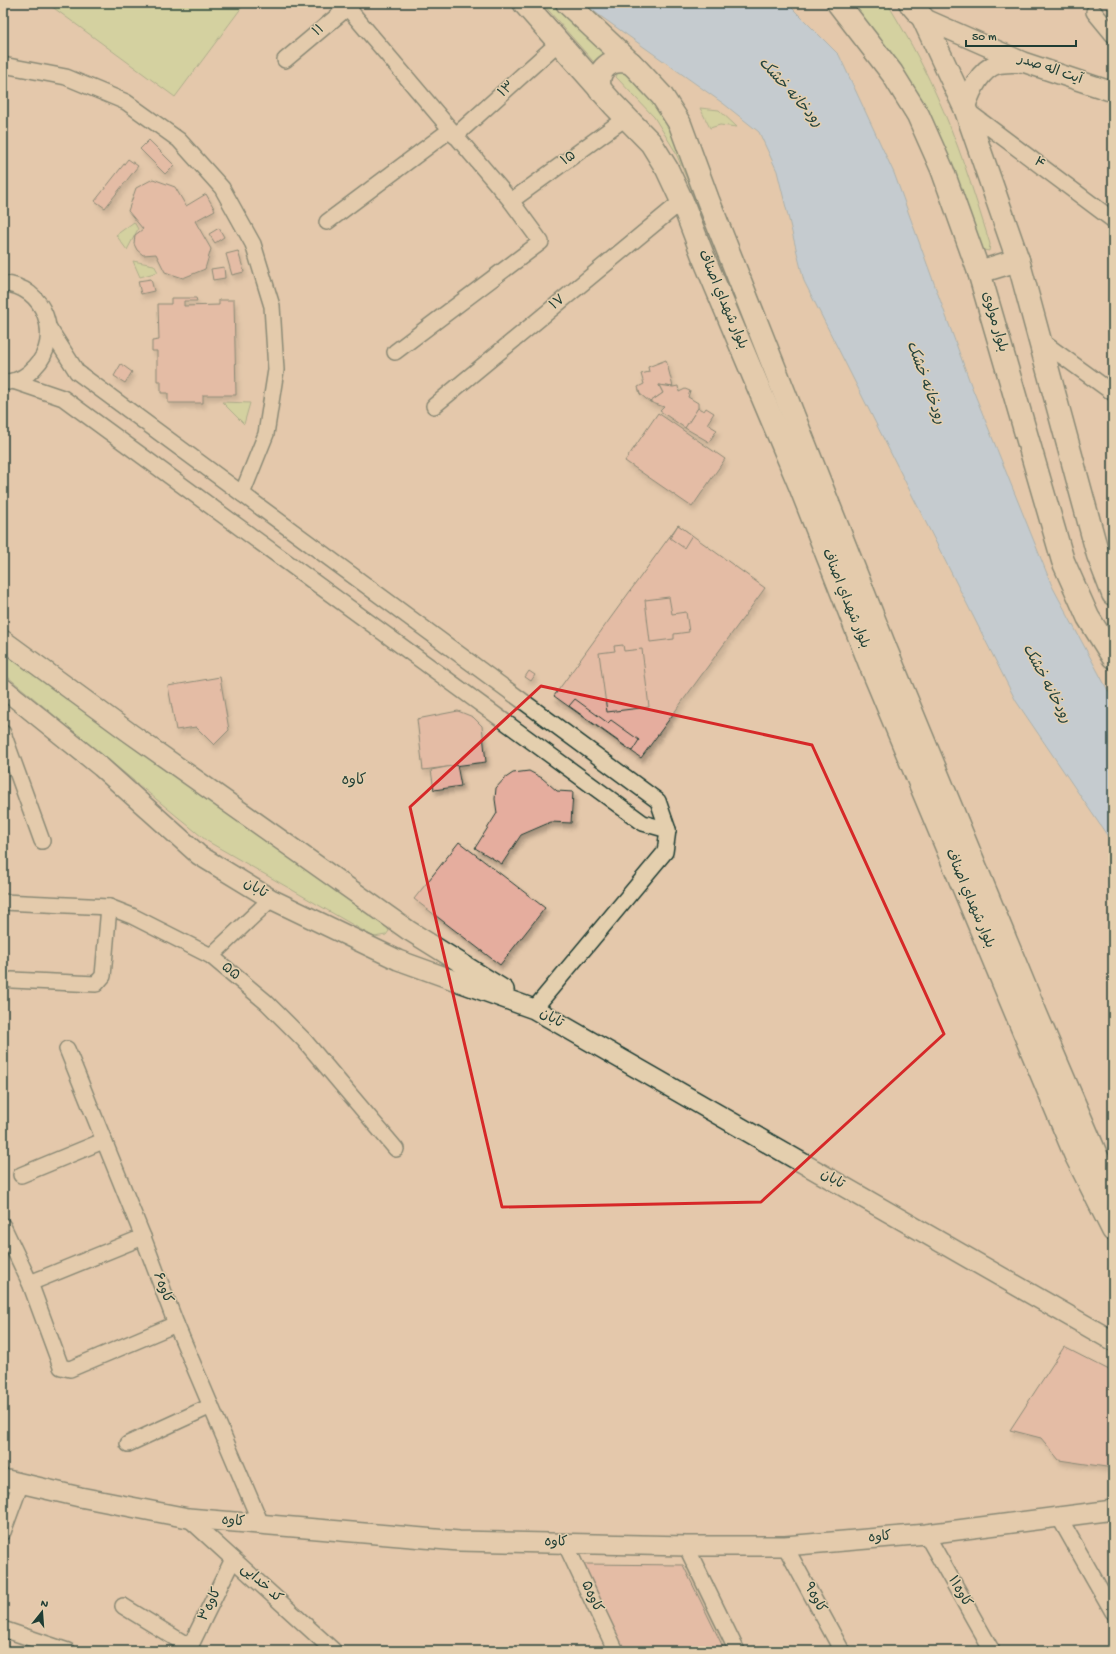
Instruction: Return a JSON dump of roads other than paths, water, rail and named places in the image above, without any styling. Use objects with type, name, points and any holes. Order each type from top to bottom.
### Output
[{"type":"main road","name":"بلوار شهداي اصناف","points":[[524,3],[600,90],[651,143],[667,169],[682,201],[703,256],[800,486],[870,664],[1075,1154],[1113,1230]]},
{"type":"main road","name":"بلوار شهداي اصناف","points":[[567,3],[631,63],[662,96],[680,124],[708,200],[888,654],[1036,1014],[1097,1157],[1113,1186]]},
{"type":"main road","name":"بلوار مولوی","points":[[838,3],[892,73],[918,115],[942,169],[979,272],[1063,561],[1088,617],[1113,658]]},
{"type":"main road","points":[[916,11],[965,108],[1018,260],[1098,555],[1113,594]]},
{"type":"main road","points":[[600,90],[600,77],[606,66],[618,61],[631,63]]},
{"type":"main road","points":[[979,272],[1018,260]]},
{"type":"street","name":"۱۱","points":[[285,60],[348,4]]},
{"type":"street","points":[[348,4],[453,133],[511,201],[541,242],[394,352]]},
{"type":"street","name":"آیت اله صدر","points":[[916,11],[1023,62],[1113,92]]},
{"type":"street","points":[[1094,12],[1113,35]]},
{"type":"street","name":"۱۳","points":[[327,222],[453,133],[558,43]]},
{"type":"street","points":[[965,108],[971,90],[986,71],[997,64],[1023,62]]},
{"type":"street","points":[[3,65],[66,77],[126,102],[179,140],[222,188],[253,244],[272,306],[276,370],[266,434],[242,494]]},
{"type":"street","name":"۴","points":[[965,108],[1113,220]]},
{"type":"street","name":"۱۵","points":[[511,201],[627,117]]},
{"type":"street","name":"۱۷","points":[[434,406],[682,201]]},
{"type":"street","points":[[3,284],[22,289],[34,298],[45,312],[49,328],[48,346],[41,361],[29,374],[8,382]]},
{"type":"street","points":[[3,640],[130,733],[408,930],[534,1009],[665,852],[668,830],[658,801],[77,372],[49,328]]},
{"type":"street","points":[[1040,340],[1113,393]]},
{"type":"street","points":[[8,382],[63,398],[643,823],[668,830]]},
{"type":"street","name":"تابان","points":[[3,688],[101,767],[199,855],[271,899],[398,960],[534,1009],[1113,1341]]},
{"type":"street","points":[[3,733],[42,841]]},
{"type":"street","points":[[211,956],[271,899]]},
{"type":"street","name":"۵۵","points":[[3,902],[109,907],[132,916],[211,956],[266,1002],[304,1040],[396,1149]]},
{"type":"street","points":[[12,980],[96,984],[103,976],[109,907]]},
{"type":"street","name":"کاوه۶","points":[[67,1049],[143,1237],[176,1324],[261,1524]]},
{"type":"street","points":[[21,1176],[103,1141]]},
{"type":"street","points":[[3,1226],[30,1283],[61,1367],[70,1369],[176,1324]]},
{"type":"street","points":[[30,1283],[143,1237]]},
{"type":"street","points":[[128,1444],[211,1406]]},
{"type":"street","points":[[3,1532],[12,1481]]},
{"type":"street","name":"کاوه","points":[[12,1481],[80,1497],[188,1518],[459,1541],[565,1544],[785,1546],[926,1534],[1113,1510]]},
{"type":"street","points":[[1059,1517],[1113,1612]]},
{"type":"street","name":"کد خدایی","points":[[188,1518],[334,1651]]},
{"type":"street","name":"کاوه۱۱","points":[[926,1534],[992,1651]]},
{"type":"street","name":"کاوه۵","points":[[565,1544],[616,1651]]},
{"type":"street","points":[[686,1546],[736,1651]]},
{"type":"street","name":"کاوه۹","points":[[785,1546],[842,1651]]},
{"type":"street","name":"کاوه۳","points":[[189,1649],[233,1559]]},
{"type":"street","points":[[123,1606],[189,1649]]},
{"type":"street","points":[[3,1629],[68,1651]]},
{"type":"water","name":"رودخانه خشک","points":[[582,3],[787,3],[839,55],[894,173],[971,385],[1052,586],[1113,700],[1113,844],[1016,701],[804,281],[777,171],[759,132],[724,104]]},
{"type":"district","name":"کاوه","points":[[354,781]]}]
